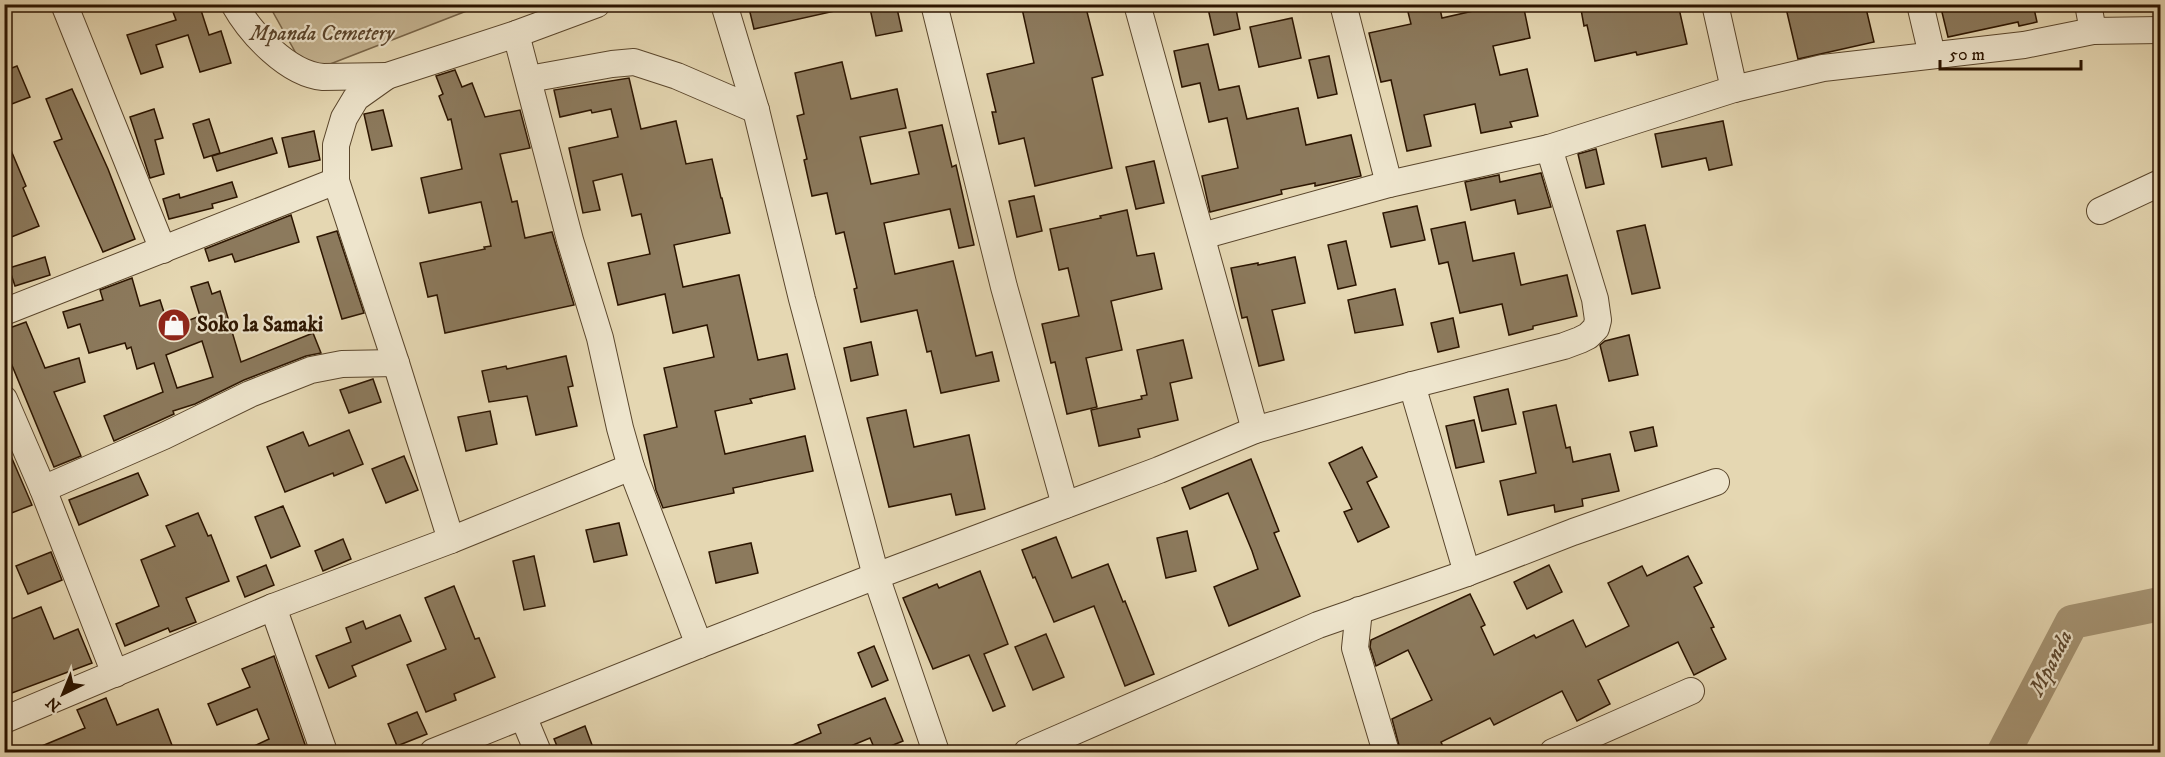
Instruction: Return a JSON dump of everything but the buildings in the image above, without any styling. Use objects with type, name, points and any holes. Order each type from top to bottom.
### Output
[{"type":"street","points":[[64,4],[163,250]]},
{"type":"street","points":[[234,4],[240,15],[284,62],[300,72],[323,77],[387,76],[516,34],[597,4]]},
{"type":"street","points":[[724,4],[756,110],[802,299],[876,576],[936,753]]},
{"type":"street","points":[[934,4],[1004,287],[1065,505]]},
{"type":"street","points":[[1137,4],[1255,430]]},
{"type":"street","points":[[1342,4],[1389,184]]},
{"type":"street","points":[[1715,4],[1734,89]]},
{"type":"street","points":[[1920,4],[1932,55]]},
{"type":"street","points":[[2088,4],[2093,31]]},
{"type":"street","points":[[1202,236],[1389,184],[1549,148],[1734,89],[1823,68],[2024,45],[2093,31],[2160,30]]},
{"type":"street","points":[[516,34],[570,240],[600,338],[620,428],[632,467],[699,645]]},
{"type":"street","points":[[529,79],[634,62],[677,76],[756,110]]},
{"type":"street","points":[[387,76],[356,98],[344,118],[336,145],[336,181],[451,540]]},
{"type":"street","points":[[433,753],[699,645],[1159,470],[1255,430],[1412,385],[1564,346],[1588,336],[1596,328],[1598,320],[1595,299],[1549,148]]},
{"type":"street","points":[[4,312],[336,181]]},
{"type":"street","points":[[2100,211],[2160,183]]},
{"type":"street","points":[[43,489],[164,436],[250,394],[311,370],[342,364],[396,363]]},
{"type":"street","points":[[1412,385],[1467,573]]},
{"type":"street","points":[[4,399],[43,489],[115,674]]},
{"type":"street","points":[[4,720],[273,607],[451,540],[632,467]]},
{"type":"street","points":[[1027,753],[1318,625],[1716,482]]},
{"type":"street","points":[[273,607],[324,753]]},
{"type":"street","points":[[1359,610],[1355,648],[1386,753]]},
{"type":"street","points":[[1318,625],[1355,648]]},
{"type":"street","points":[[1553,753],[1691,691]]},
{"type":"street","points":[[523,716],[538,753]]},
{"type":"green space","name":"Mpanda Cemetery","points":[[269,5],[482,5],[307,73]]},
{"type":"waterway","name":"Mpanda","points":[[2004,752],[2072,622],[2160,604]]},
{"type":"place","name":"Soko la Samaki","points":[[174,325]]}]
